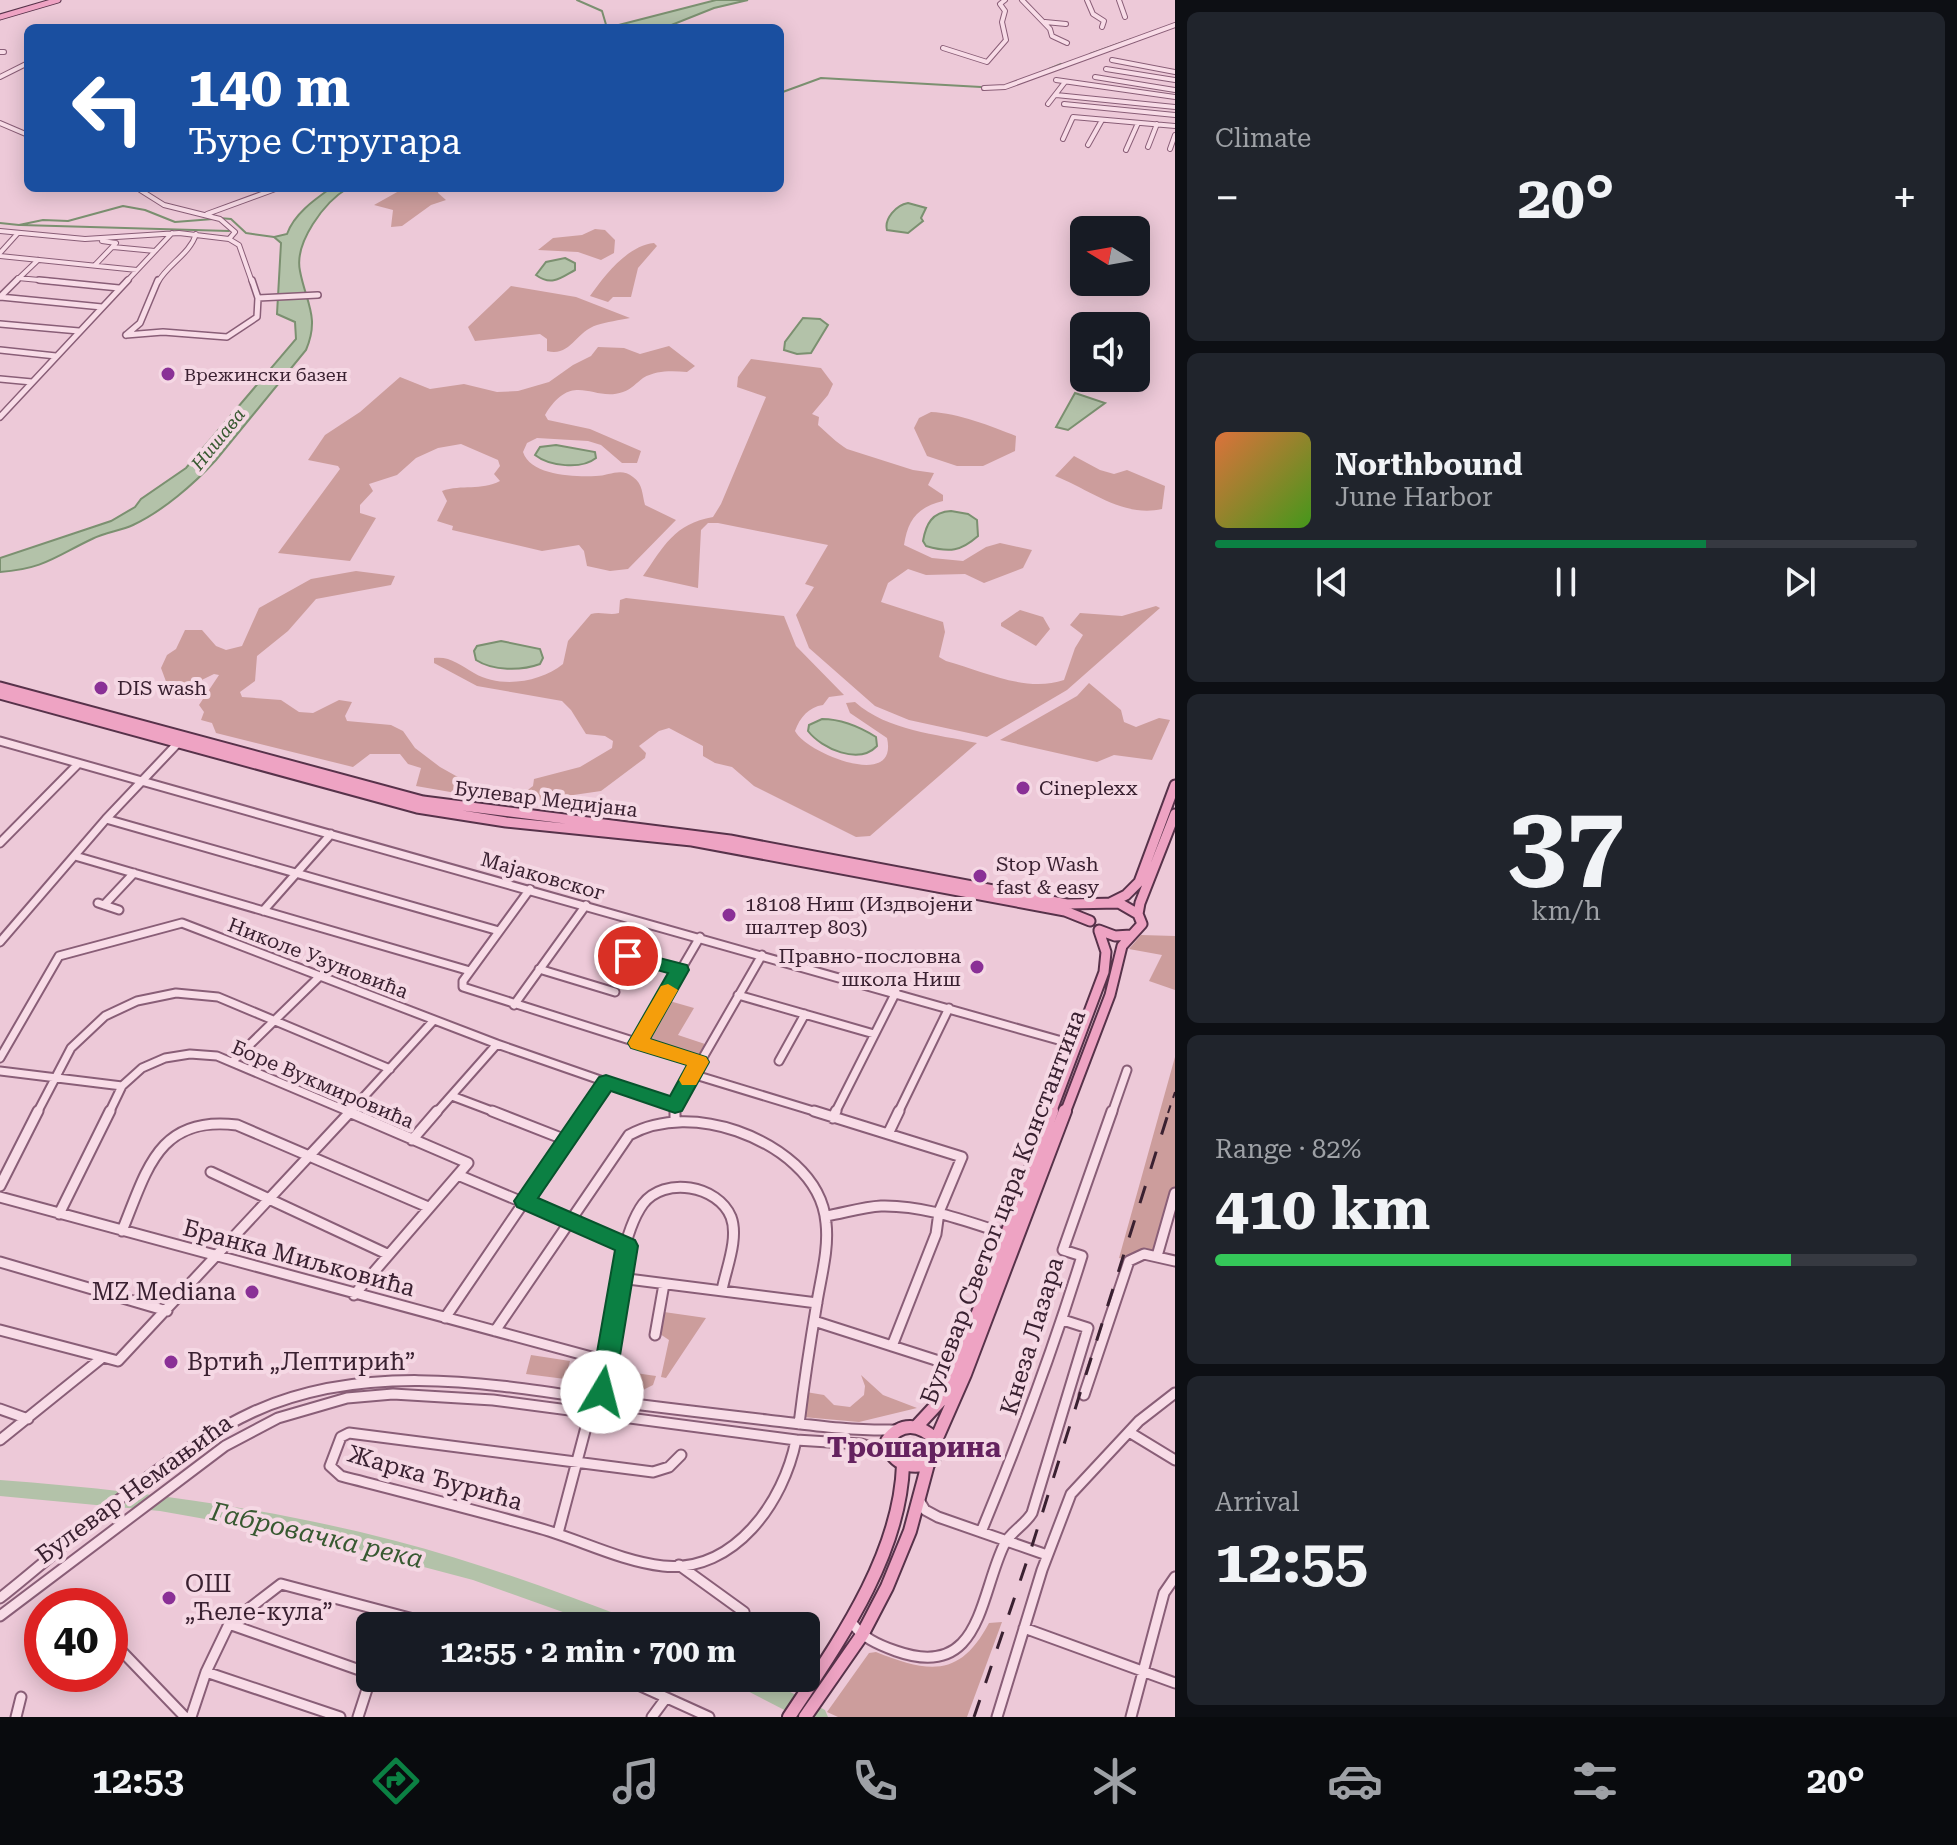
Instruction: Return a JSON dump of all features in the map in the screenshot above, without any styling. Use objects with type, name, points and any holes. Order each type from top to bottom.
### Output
[{"type":"main road","points":[[0,17],[58,0]]},
{"type":"main road","name":"Булевар Медијана","points":[[0,687],[423,801],[730,840],[1024,896],[1097,906]]},
{"type":"main road","name":"Булевар Медијана","points":[[0,694],[417,808],[506,822],[720,846],[1065,911],[1090,921]]},
{"type":"main road","points":[[1131,935],[1115,936],[1099,931],[1090,921],[1092,910],[1126,895],[1139,882],[1175,785]]},
{"type":"main road","name":"Булевар Светог цара Константина","points":[[812,1696],[862,1635],[910,1531],[928,1464],[937,1454],[936,1440],[965,1374],[1110,995],[1122,946],[1142,924],[1138,914],[1175,814]]},
{"type":"main road","points":[[1110,903],[1126,905],[1138,914]]},
{"type":"main road","name":"Булевар Светог цара Константина","points":[[917,1426],[943,1398],[957,1370],[1108,956],[1108,945],[1099,931]]},
{"type":"main road","points":[[928,1464],[916,1467],[903,1465],[889,1453],[887,1441],[894,1430],[917,1426],[936,1440]]},
{"type":"main road","points":[[805,1717],[901,1506],[903,1465]]},
{"type":"main road","points":[[789,1716],[812,1696]]},
{"type":"street","points":[[943,48],[987,62],[1006,40],[1002,18],[1005,11],[1000,4],[1005,0]]},
{"type":"street","points":[[1022,0],[1050,29],[1055,39],[1067,43]]},
{"type":"street","points":[[1087,0],[1093,14],[1104,21],[1102,27]]},
{"type":"street","points":[[1119,0],[1125,17]]},
{"type":"street","points":[[1044,22],[1066,24],[1050,29]]},
{"type":"street","points":[[984,88],[1005,87],[1175,25]]},
{"type":"street","points":[[1112,60],[1175,72]]},
{"type":"street","points":[[0,77],[24,65]]},
{"type":"street","points":[[1106,69],[1175,80]]},
{"type":"street","points":[[1095,77],[1175,90]]},
{"type":"street","points":[[1056,80],[1175,97]]},
{"type":"street","points":[[1048,104],[1065,82]]},
{"type":"street","points":[[1056,95],[1175,107]]},
{"type":"street","points":[[1064,104],[1175,115]]},
{"type":"street","points":[[1063,139],[1073,117],[1175,126]]},
{"type":"street","points":[[1088,145],[1102,120]]},
{"type":"street","points":[[0,123],[24,133]]},
{"type":"street","points":[[1126,150],[1138,123]]},
{"type":"street","points":[[1148,147],[1157,124]]},
{"type":"street","points":[[1170,149],[1175,135]]},
{"type":"street","points":[[143,192],[163,205],[207,214],[234,231],[229,239]]},
{"type":"street","points":[[207,214],[267,192]]},
{"type":"street","points":[[0,231],[69,239],[172,233],[196,234],[229,239],[240,248],[258,298],[257,317],[227,337],[163,332],[126,335],[142,318],[163,273],[194,243],[196,234]]},
{"type":"street","points":[[0,255],[18,233]]},
{"type":"street","points":[[0,417],[172,233]]},
{"type":"street","points":[[95,265],[116,243],[98,241],[98,238]]},
{"type":"street","points":[[113,247],[155,251]]},
{"type":"street","points":[[0,255],[137,270]]},
{"type":"street","points":[[0,297],[38,260]]},
{"type":"street","points":[[18,278],[119,288]]},
{"type":"street","points":[[258,298],[318,295]]},
{"type":"street","points":[[0,297],[102,307]]},
{"type":"street","points":[[0,324],[79,331]]},
{"type":"street","points":[[0,350],[56,356]]},
{"type":"street","points":[[0,379],[32,382]]},
{"type":"street","name":"Мајаковског","points":[[0,741],[1076,1045]]},
{"type":"street","points":[[0,942],[106,819],[177,744]]},
{"type":"street","points":[[0,843],[78,764]]},
{"type":"street","points":[[106,819],[499,931]]},
{"type":"street","points":[[263,911],[331,834]]},
{"type":"street","points":[[75,856],[470,971]]},
{"type":"street","points":[[119,910],[101,904],[134,873]]},
{"type":"street","points":[[530,889],[463,981],[463,987],[699,1062]]},
{"type":"street","points":[[514,1005],[586,905]]},
{"type":"street","name":"Николе Узуновића","points":[[0,1058],[59,956],[168,924],[188,925],[497,1044],[675,1106]]},
{"type":"street","points":[[0,928],[10,931]]},
{"type":"street","points":[[638,1043],[700,937]]},
{"type":"street","points":[[602,949],[680,970]]},
{"type":"street","points":[[675,1122],[675,1106],[762,955]]},
{"type":"street","points":[[539,969],[615,992]]},
{"type":"street","points":[[233,1061],[319,977]]},
{"type":"street","points":[[833,1118],[896,992]]},
{"type":"street","points":[[0,1186],[71,1048],[94,1023],[119,1008],[154,996],[192,993],[218,997],[390,1069]]},
{"type":"street","points":[[738,995],[874,1034]]},
{"type":"street","points":[[888,1134],[949,1008]]},
{"type":"street","points":[[779,1061],[805,1014]]},
{"type":"street","points":[[0,1330],[118,1361],[218,1257],[434,1020]]},
{"type":"street","points":[[412,1140],[497,1044]]},
{"type":"street","name":"Боре Вукмировића","points":[[59,1214],[122,1086],[141,1068],[175,1054],[202,1053],[233,1061],[349,1114],[468,1163],[458,1175]]},
{"type":"street","name":"Кнеза Лазара","points":[[981,1532],[1043,1380],[1063,1320],[1082,1256],[1063,1250],[1127,1070]]},
{"type":"street","points":[[0,1071],[122,1086]]},
{"type":"street","points":[[692,1074],[962,1157],[939,1212],[936,1234],[892,1346]]},
{"type":"street","points":[[445,1318],[606,1082]]},
{"type":"street","points":[[452,1096],[566,1140]]},
{"type":"street","points":[[122,1231],[158,1151],[172,1134],[193,1124],[225,1122],[311,1155],[428,1207]]},
{"type":"street","points":[[495,1331],[629,1135],[675,1122],[728,1128],[779,1151],[806,1176],[826,1216],[799,1424]]},
{"type":"street","points":[[211,1172],[387,1254]]},
{"type":"street","points":[[354,1295],[458,1175],[627,1246]]},
{"type":"street","points":[[558,1533],[575,1462],[598,1396],[627,1246],[638,1212],[648,1198],[684,1187],[711,1196],[728,1211],[733,1225],[722,1290]]},
{"type":"street","name":"Бранка Миљковића","points":[[0,1197],[599,1359],[605,1366]]},
{"type":"street","points":[[1157,1256],[1174,1200]]},
{"type":"street","points":[[826,1216],[880,1206],[939,1212],[997,1231]]},
{"type":"street","points":[[1084,1395],[1129,1261],[1137,1255],[1175,1261]]},
{"type":"street","points":[[0,1262],[167,1311]]},
{"type":"street","points":[[620,1278],[817,1303]]},
{"type":"street","points":[[655,1335],[664,1284]]},
{"type":"street","points":[[851,1615],[851,1623],[862,1635],[885,1648],[916,1658],[939,1657],[957,1649],[974,1631],[1005,1541],[1025,1525],[1032,1513],[1088,1328],[1063,1320]]},
{"type":"street","points":[[814,1321],[945,1363]]},
{"type":"street","points":[[0,1440],[103,1357]]},
{"type":"street","points":[[588,1357],[596,1368],[598,1396]]},
{"type":"street","name":"Булевар Немањића","points":[[0,1598],[197,1445],[255,1412],[299,1395],[344,1384],[423,1380],[598,1396],[799,1424],[894,1430]]},
{"type":"street","points":[[997,1717],[1047,1555],[1071,1494],[1129,1432],[1175,1393]]},
{"type":"street","name":"Булевар Немањића","points":[[0,1616],[211,1455],[252,1431],[299,1410],[347,1398],[422,1395],[590,1412],[796,1440],[861,1444],[889,1453]]},
{"type":"street","points":[[0,1409],[28,1419]]},
{"type":"street","points":[[1129,1432],[1175,1460]]},
{"type":"street","name":"Жарка Ђурића","points":[[681,1455],[669,1467],[653,1472],[354,1433],[341,1437],[330,1462],[332,1470],[341,1476],[558,1533],[653,1563],[679,1565],[700,1561],[720,1551],[764,1517],[784,1487],[796,1440]]},
{"type":"street","points":[[918,1496],[931,1514],[1047,1555]]},
{"type":"street","points":[[55,1554],[56,1563],[67,1564]]},
{"type":"street","points":[[679,1565],[744,1612]]},
{"type":"street","points":[[28,1576],[39,1576],[39,1586]]},
{"type":"street","points":[[1131,1717],[1164,1593],[1175,1577]]},
{"type":"street","points":[[191,1717],[206,1672],[229,1624],[281,1584],[387,1612]]},
{"type":"street","points":[[229,1624],[368,1673],[370,1680],[358,1717]]},
{"type":"street","points":[[1024,1628],[1175,1683]]},
{"type":"street","points":[[128,1658],[185,1717]]},
{"type":"street","points":[[206,1672],[340,1717]]},
{"type":"street","points":[[653,1692],[709,1717]]},
{"type":"street","points":[[16,1717],[21,1697]]},
{"type":"street","points":[[652,1717],[666,1698]]},
{"type":"shaded area","points":[[397,192],[438,192],[446,200],[431,205],[402,226],[391,227],[393,210],[374,205]]},
{"type":"shaded area","points":[[595,229],[605,230],[615,240],[614,253],[601,260],[578,252],[538,250],[553,238],[582,235]]},
{"type":"shaded area","points":[[654,243],[657,246],[638,268],[631,297],[613,297],[608,302],[590,296],[626,256]]},
{"type":"shaded area","points":[[511,286],[576,297],[630,318],[590,328],[568,347],[555,352],[547,351],[547,339],[540,334],[475,341],[468,327]]},
{"type":"shaded area","points":[[669,346],[695,366],[687,372],[654,374],[626,391],[612,394],[574,390],[555,401],[545,415],[548,420],[590,429],[641,451],[637,463],[622,463],[601,445],[588,441],[537,438],[527,443],[523,452],[535,466],[555,473],[587,476],[619,472],[628,474],[639,483],[645,505],[676,520],[628,569],[610,571],[587,566],[584,551],[579,545],[542,551],[452,530],[453,526],[437,521],[447,501],[442,491],[486,486],[500,481],[494,474],[500,466],[498,460],[461,444],[438,448],[416,458],[397,475],[369,484],[373,491],[360,505],[360,513],[376,518],[350,561],[278,553],[340,469],[308,460],[325,435],[360,412],[400,377],[430,389],[464,384],[497,392],[518,391],[549,382],[591,356],[598,347],[624,348],[640,354]]},
{"type":"shaded area","points":[[751,359],[821,368],[833,384],[812,414],[819,417],[818,425],[847,449],[913,470],[934,473],[928,485],[943,495],[943,501],[927,507],[916,516],[908,528],[904,545],[932,558],[963,561],[986,547],[1000,543],[1032,550],[1023,568],[984,583],[965,574],[926,575],[908,569],[888,583],[881,602],[943,622],[945,632],[939,657],[1020,682],[1035,684],[1064,680],[1083,635],[1070,625],[1080,613],[1122,616],[1156,606],[1160,608],[1067,690],[987,737],[909,720],[875,706],[809,648],[796,615],[814,587],[805,584],[828,545],[708,523],[701,530],[698,588],[643,576],[671,538],[689,525],[713,517],[721,504],[766,397],[737,387],[738,377]]},
{"type":"shaded area","points":[[931,412],[963,417],[1016,436],[1015,451],[983,466],[957,466],[927,456],[914,428],[919,418]]},
{"type":"shaded area","points":[[1074,456],[1100,470],[1114,474],[1127,470],[1165,486],[1162,509],[1148,511],[1120,506],[1055,476]]},
{"type":"shaded area","points":[[356,571],[395,576],[391,585],[316,599],[288,631],[257,656],[255,681],[240,692],[242,697],[281,700],[299,712],[313,713],[339,700],[352,702],[345,716],[347,721],[391,725],[403,731],[415,748],[465,781],[467,784],[456,793],[416,786],[421,768],[408,764],[400,754],[370,754],[353,767],[216,733],[212,723],[201,720],[204,712],[199,705],[219,675],[214,674],[171,695],[161,668],[167,655],[176,649],[185,630],[202,630],[216,646],[226,650],[242,646],[259,608],[311,579]]},
{"type":"shaded area","points":[[626,598],[784,616],[796,646],[844,695],[829,697],[823,705],[809,710],[795,731],[803,740],[832,757],[866,765],[879,762],[887,754],[887,738],[850,713],[846,703],[855,702],[868,712],[897,725],[977,743],[870,836],[856,837],[754,786],[732,767],[703,756],[703,746],[669,728],[659,731],[639,746],[646,753],[645,758],[601,791],[539,800],[525,792],[533,786],[534,779],[580,767],[612,748],[613,741],[605,736],[586,734],[562,701],[477,686],[434,663],[434,658],[450,660],[496,681],[532,679],[563,664],[568,641],[591,614],[619,613],[620,600]]},
{"type":"shaded area","points":[[1020,610],[1043,617],[1050,629],[1036,646],[1001,626]]},
{"type":"shaded area","points":[[1089,683],[1121,710],[1124,722],[1136,727],[1159,718],[1170,720],[1152,760],[1114,755],[1097,762],[1000,740],[1077,696]]},
{"type":"shaded area","points":[[1141,935],[1175,936],[1175,990],[1149,981],[1162,955],[1129,949]]},
{"type":"shaded area","points":[[666,1000],[694,1008],[678,1035],[705,1044],[697,1058],[641,1041]]},
{"type":"shaded area","points":[[1175,1057],[1175,1190],[1156,1255],[1129,1260],[1119,1258]]},
{"type":"shaded area","points":[[664,1312],[706,1318],[666,1378],[661,1377],[669,1340],[660,1334]]},
{"type":"shaded area","points":[[531,1355],[570,1361],[565,1379],[526,1374]]},
{"type":"shaded area","points":[[615,1370],[656,1376],[653,1385],[643,1390],[617,1386],[613,1381]]},
{"type":"shaded area","points":[[861,1375],[883,1395],[917,1408],[859,1422],[803,1417],[806,1392],[824,1395],[834,1405],[850,1407],[864,1395]]},
{"type":"shaded area","points":[[1002,1622],[967,1717],[838,1717],[827,1712],[869,1653],[876,1652],[927,1667],[942,1666],[967,1654],[989,1623]]},
{"type":"water","points":[[716,0],[748,0],[714,8],[674,24],[623,24]]},
{"type":"water","name":"Нишава","points":[[326,192],[342,192],[313,224],[299,260],[312,319],[306,350],[216,460],[178,496],[144,519],[39,565],[0,572],[0,558],[111,521],[135,507],[141,499],[186,468],[296,339],[295,322],[277,314],[281,243],[274,237],[287,234],[311,203]]},
{"type":"water","points":[[908,203],[926,208],[921,218],[923,221],[908,233],[887,230],[887,221],[892,213]]},
{"type":"water","points":[[565,258],[575,263],[575,270],[552,281],[536,275],[546,262]]},
{"type":"water","points":[[803,318],[820,319],[828,325],[811,353],[797,354],[784,350],[785,342]]},
{"type":"water","points":[[1075,393],[1105,403],[1068,430],[1056,427]]},
{"type":"water","points":[[556,445],[595,452],[596,458],[582,464],[565,465],[548,462],[535,455],[540,447]]},
{"type":"water","points":[[951,511],[968,514],[977,520],[978,536],[955,549],[926,546],[923,541],[931,520]]},
{"type":"water","points":[[501,641],[540,649],[543,658],[540,664],[516,669],[490,666],[476,660],[474,651],[477,646]]},
{"type":"water","points":[[822,719],[843,722],[863,730],[876,737],[877,746],[861,754],[831,749],[808,731],[809,725]]},
{"type":"waterway","points":[[577,0],[602,11],[606,24]]},
{"type":"waterway","points":[[1090,54],[1132,39]]},
{"type":"waterway","points":[[1049,69],[1061,64]]},
{"type":"waterway","points":[[784,92],[821,78],[981,87]]},
{"type":"waterway","points":[[0,223],[19,225],[43,220],[68,221],[123,206],[145,210],[175,222],[213,219]]},
{"type":"waterway","points":[[219,218],[231,219],[246,233],[274,237]]},
{"type":"waterway","points":[[21,225],[229,231]]},
{"type":"waterway","name":"Габровачка река","points":[[0,1488],[160,1503],[318,1530],[473,1571],[589,1612]]},
{"type":"waterway","name":"Габровачка река","points":[[770,1692],[818,1717]]},
{"type":"railway","points":[[1168,1113],[1175,1092]]},
{"type":"railway","points":[[974,1717],[1031,1549],[1169,1111]]},
{"type":"slow traffic","points":[[668,990],[638,1043],[699,1062],[689,1080]]},
{"type":"place","name":"Врежински базен","points":[[168,374]]},
{"type":"place","name":"DIS wash","points":[[101,688]]},
{"type":"place","name":"Cineplexx","points":[[1023,788]]},
{"type":"place","name":"Stop Wash fast & easy","points":[[980,876]]},
{"type":"place","name":"18108 Ниш (Издвојени шалтер 803)","points":[[729,915]]},
{"type":"place","name":"Правно-пословна школа Ниш","points":[[977,967]]},
{"type":"place","name":"MZ Mediana","points":[[252,1292]]},
{"type":"place","name":"Вртић „Лептирић”","points":[[171,1362]]},
{"type":"place","name":"ОШ „Ћеле-кула”","points":[[169,1598]]},
{"type":"district","name":"Трошарина","points":[[914,1447]]},
{"type":"route","points":[[602,1392],[627,1246],[525,1201],[606,1082],[675,1106],[699,1062],[638,1043],[680,970],[628,956]]}]
